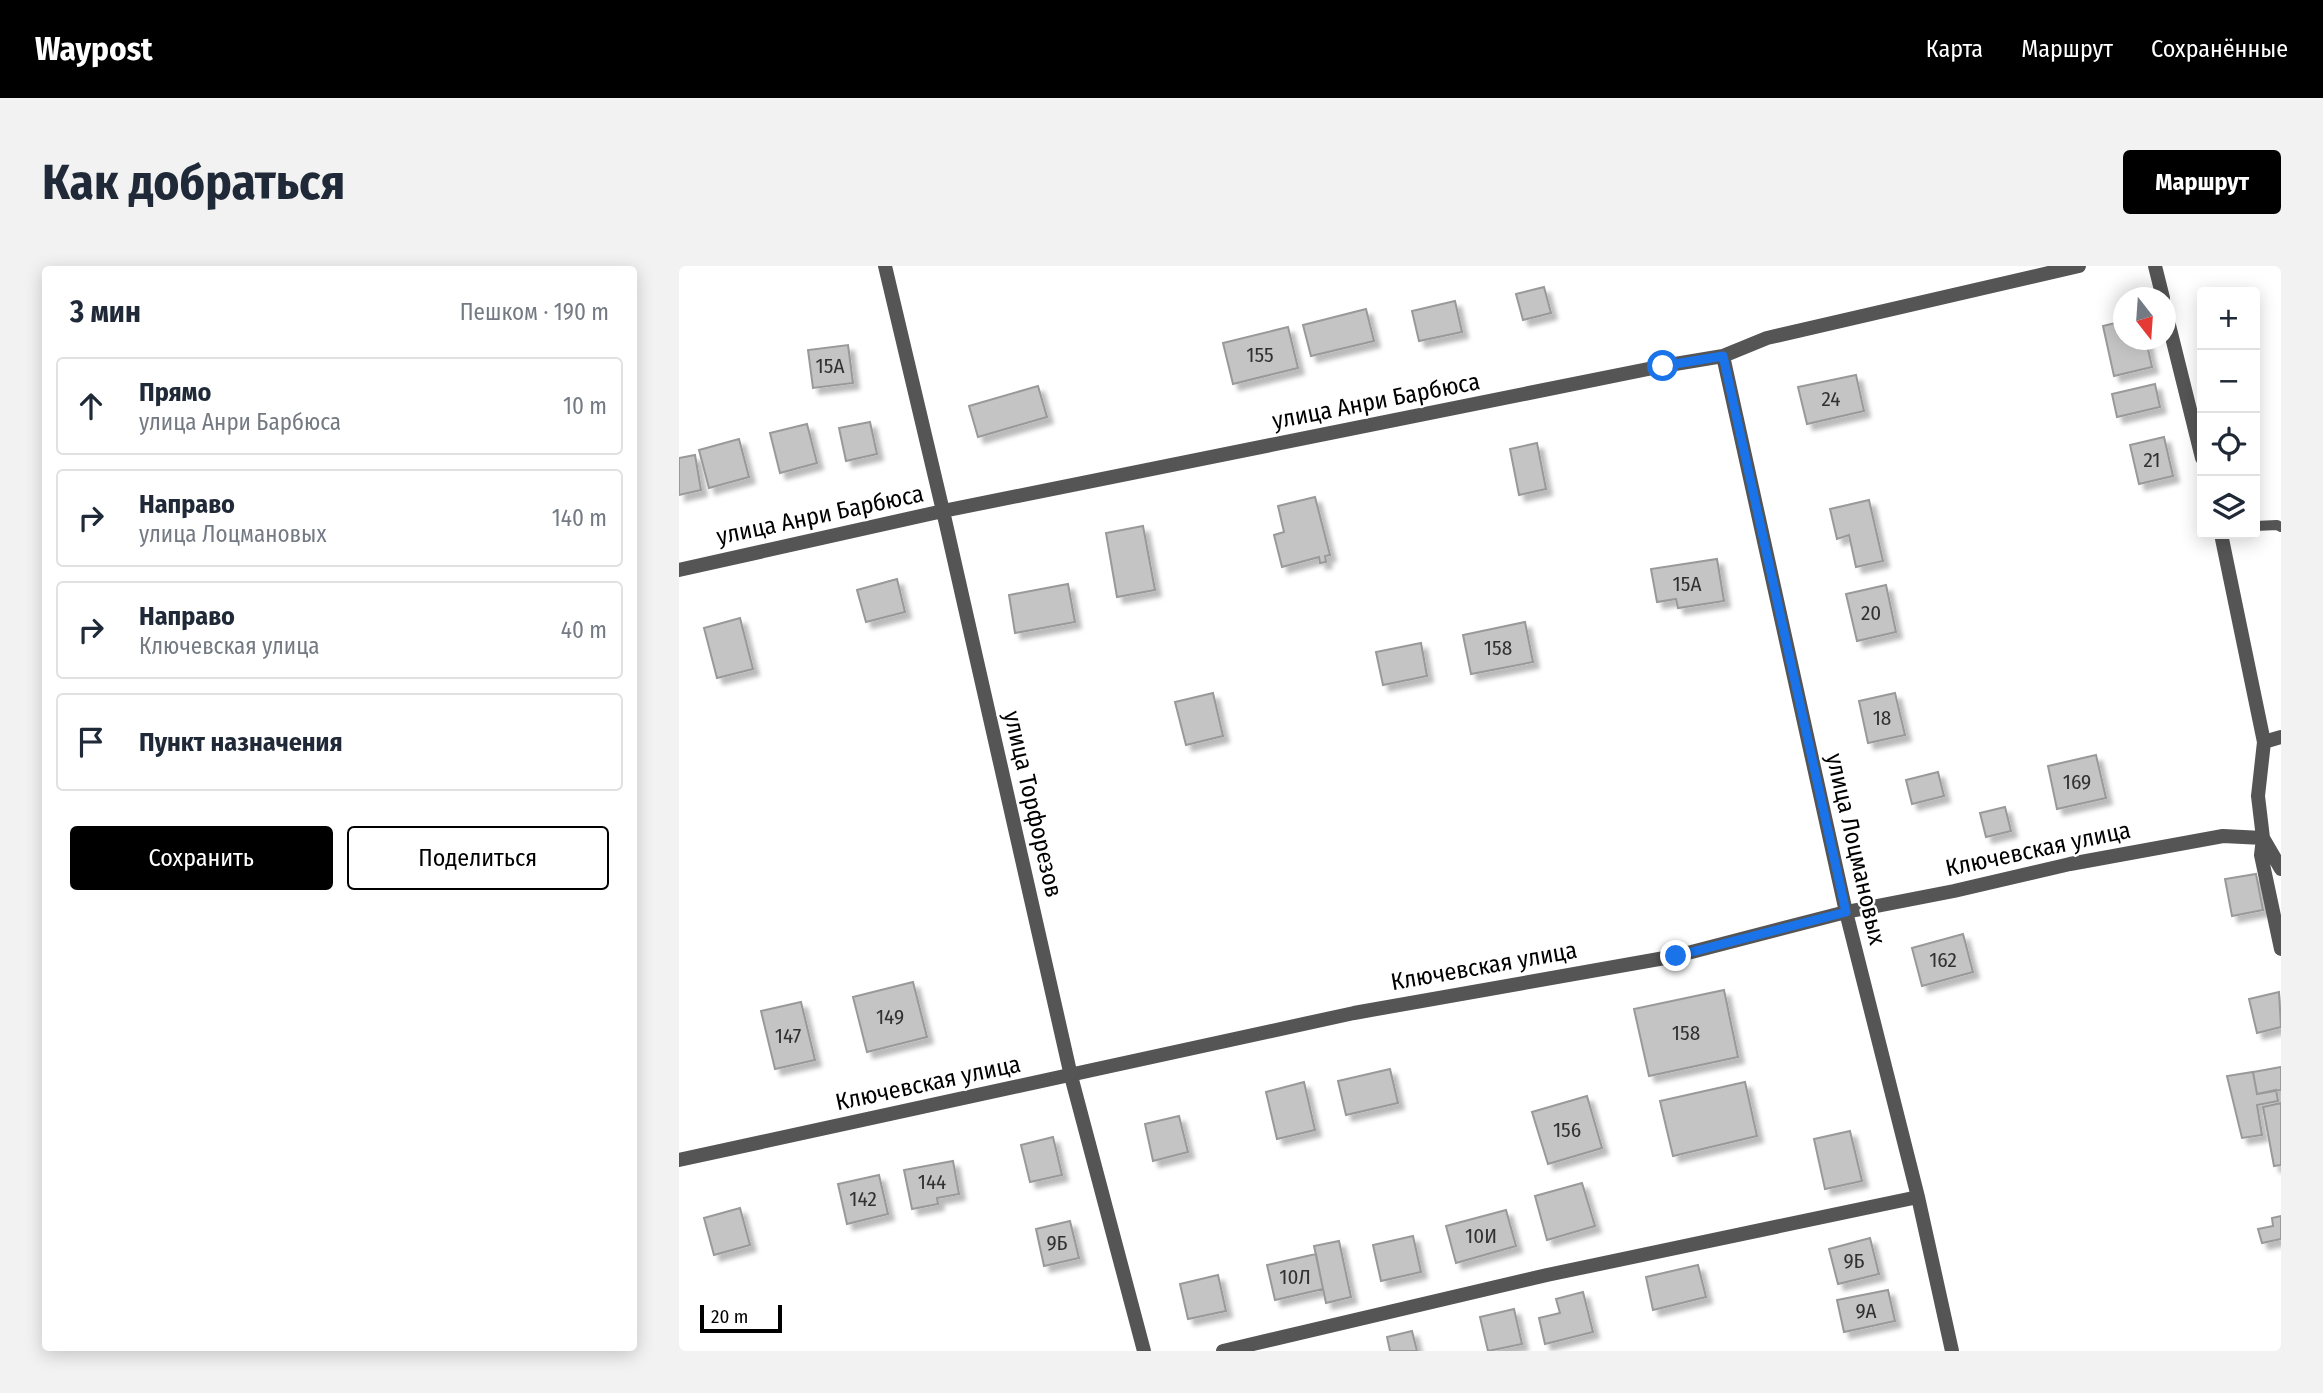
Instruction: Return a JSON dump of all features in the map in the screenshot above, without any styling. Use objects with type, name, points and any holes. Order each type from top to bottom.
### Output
[{"type":"street","name":"улица Торфорезов","points":[[885,266],[1071,1076],[1144,1351]]},
{"type":"street","name":"улица Анри Барбюса","points":[[679,570],[943,511],[1723,356],[1767,338],[2079,266]]},
{"type":"street","points":[[2155,266],[2160,287]]},
{"type":"street","points":[[2175,350],[2197,438]]},
{"type":"street","name":"улица Лоцмановых","points":[[1723,356],[1846,912],[1918,1197],[1952,1351]]},
{"type":"street","points":[[2222,539],[2265,741],[2258,796],[2263,838],[2261,855],[2281,949]]},
{"type":"street","points":[[2265,741],[2281,737]]},
{"type":"street","name":"Ключевская улица","points":[[679,1160],[1354,1013],[1676,956],[1846,912],[2070,864],[2223,835],[2263,838]]},
{"type":"street","points":[[2263,838],[2281,869]]},
{"type":"street","points":[[1223,1351],[1547,1275],[1918,1197]]},
{"type":"lane","points":[[2260,526],[2281,527]]},
{"type":"building","points":[[1544,287],[1551,313],[1523,320],[1516,294]]},
{"type":"building","points":[[1455,301],[1462,332],[1419,341],[1412,311]]},
{"type":"building","points":[[1366,309],[1374,341],[1311,356],[1303,325]]},
{"type":"building","points":[[2113,324],[2113,350],[2148,350],[2152,367],[2114,376],[2103,326]]},
{"type":"building","points":[[1288,327],[1298,368],[1233,384],[1223,343]]},
{"type":"building","points":[[848,345],[853,383],[813,388],[808,350]]},
{"type":"building","points":[[1856,375],[1864,411],[1807,424],[1798,387]]},
{"type":"building","points":[[2155,384],[2160,407],[2117,417],[2112,394]]},
{"type":"building","points":[[1038,386],[1047,417],[978,437],[969,406]]},
{"type":"building","points":[[870,422],[877,454],[846,461],[839,428]]},
{"type":"building","points":[[807,424],[817,463],[780,473],[770,433]]},
{"type":"building","points":[[2164,437],[2173,476],[2139,484],[2130,445]]},
{"type":"building","points":[[739,439],[749,477],[709,488],[699,450]]},
{"type":"building","points":[[1537,443],[1546,489],[1519,495],[1510,449]]},
{"type":"building","points":[[695,455],[701,490],[679,495],[679,458]]},
{"type":"building","points":[[1315,497],[1330,555],[1325,556],[1326,562],[1320,563],[1319,557],[1282,567],[1274,535],[1284,532],[1278,506]]},
{"type":"building","points":[[1869,500],[1883,561],[1856,567],[1849,535],[1837,539],[1830,509]]},
{"type":"building","points":[[1143,526],[1155,590],[1117,597],[1106,533]]},
{"type":"building","points":[[1717,559],[1724,601],[1678,608],[1676,599],[1657,602],[1651,569]]},
{"type":"building","points":[[897,579],[905,612],[866,622],[857,590]]},
{"type":"building","points":[[1068,584],[1075,622],[1015,633],[1009,595]]},
{"type":"building","points":[[1886,585],[1896,632],[1857,641],[1846,594]]},
{"type":"building","points":[[740,618],[753,669],[717,678],[704,628]]},
{"type":"building","points":[[1525,622],[1533,662],[1471,674],[1463,635]]},
{"type":"building","points":[[1421,643],[1427,676],[1383,685],[1376,652]]},
{"type":"building","points":[[1213,693],[1223,736],[1186,745],[1175,702]]},
{"type":"building","points":[[1895,693],[1905,735],[1868,743],[1859,701]]},
{"type":"building","points":[[2096,755],[2106,798],[2057,809],[2048,766]]},
{"type":"building","points":[[1938,772],[1944,796],[1912,804],[1906,780]]},
{"type":"building","points":[[2005,807],[2011,831],[1986,837],[1980,813]]},
{"type":"building","points":[[2256,874],[2263,910],[2232,916],[2225,879]]},
{"type":"building","points":[[1963,934],[1973,972],[1922,986],[1912,948]]},
{"type":"building","points":[[913,982],[927,1037],[867,1052],[853,997]]},
{"type":"building","points":[[1724,990],[1738,1057],[1649,1076],[1634,1009]]},
{"type":"building","points":[[2279,992],[2281,1027],[2257,1033],[2249,999]]},
{"type":"building","points":[[801,1002],[815,1060],[775,1069],[761,1011]]},
{"type":"building","points":[[2281,1067],[2281,1090],[2257,1094],[2253,1072]]},
{"type":"building","points":[[1390,1069],[1398,1103],[1346,1115],[1338,1081]]},
{"type":"building","points":[[2253,1072],[2257,1094],[2276,1090],[2278,1101],[2257,1105],[2262,1135],[2242,1138],[2227,1076]]},
{"type":"building","points":[[1304,1082],[1315,1130],[1277,1139],[1266,1092]]},
{"type":"building","points":[[1745,1082],[1757,1136],[1673,1156],[1660,1101]]},
{"type":"building","points":[[1587,1096],[1602,1148],[1548,1164],[1532,1112]]},
{"type":"building","points":[[2281,1103],[2281,1165],[2274,1166],[2263,1107]]},
{"type":"building","points":[[1179,1116],[1188,1152],[1153,1161],[1145,1124]]},
{"type":"building","points":[[1850,1131],[1862,1181],[1825,1189],[1814,1139]]},
{"type":"building","points":[[1053,1137],[1062,1175],[1030,1182],[1021,1145]]},
{"type":"building","points":[[953,1161],[959,1194],[937,1198],[938,1204],[912,1209],[904,1170]]},
{"type":"building","points":[[879,1175],[888,1214],[847,1224],[838,1184]]},
{"type":"building","points":[[1582,1183],[1595,1226],[1547,1240],[1535,1196]]},
{"type":"building","points":[[740,1208],[750,1245],[714,1255],[704,1218]]},
{"type":"building","points":[[1506,1210],[1516,1246],[1456,1263],[1446,1226]]},
{"type":"building","points":[[2281,1216],[2281,1239],[2262,1243],[2258,1229],[2273,1226],[2272,1218]]},
{"type":"building","points":[[1070,1221],[1079,1258],[1044,1266],[1036,1229]]},
{"type":"building","points":[[1413,1236],[1421,1272],[1381,1281],[1373,1245]]},
{"type":"building","points":[[1870,1238],[1879,1274],[1838,1284],[1829,1249]]},
{"type":"building","points":[[1339,1241],[1351,1297],[1326,1303],[1314,1246]]},
{"type":"building","points":[[1316,1254],[1323,1289],[1275,1300],[1267,1265]]},
{"type":"building","points":[[1698,1265],[1706,1297],[1653,1310],[1646,1277]]},
{"type":"building","points":[[1218,1275],[1226,1311],[1188,1319],[1180,1284]]},
{"type":"building","points":[[1888,1290],[1895,1321],[1844,1332],[1837,1300]]},
{"type":"building","points":[[1583,1292],[1593,1332],[1545,1344],[1539,1318],[1560,1313],[1556,1299]]},
{"type":"building","points":[[1514,1309],[1522,1344],[1488,1351],[1480,1317]]},
{"type":"building","points":[[1412,1331],[1417,1351],[1390,1351],[1387,1337]]},
{"type":"route","points":[[1663,366],[1723,356],[1846,912],[1676,956]]}]
